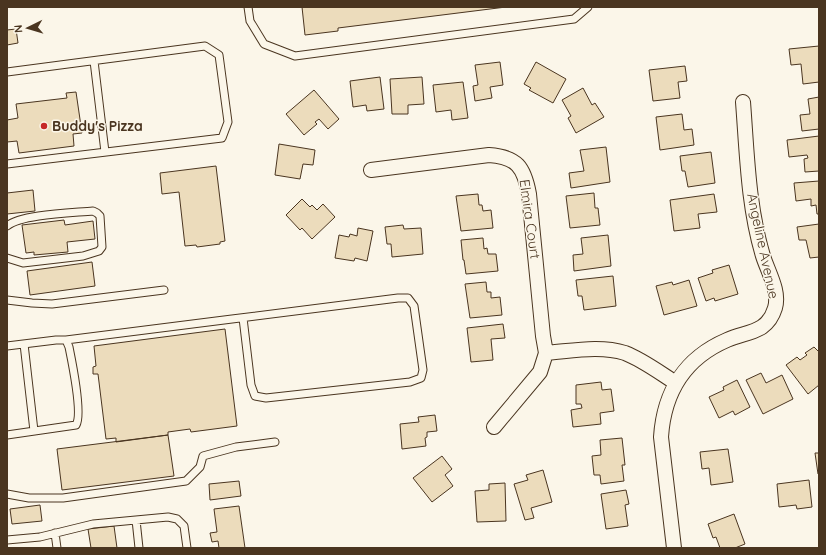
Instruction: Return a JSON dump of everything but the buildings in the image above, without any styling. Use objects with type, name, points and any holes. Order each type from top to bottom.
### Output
[{"type":"street","name":"Angeline Avenue","points":[[674,548],[661,437],[665,410],[669,396],[686,369],[704,353],[728,340],[759,330],[768,321],[774,310],[776,302],[776,292],[763,255],[754,216],[743,102]]},
{"type":"street","name":"Elmira Court","points":[[371,170],[489,155],[509,158],[517,164],[527,181],[546,353],[540,372],[494,426]]},
{"type":"street","points":[[546,353],[598,349],[616,351],[639,360],[676,383]]},
{"type":"lane","points":[[248,7],[250,21],[264,44],[294,56],[574,19],[588,7]]},
{"type":"lane","points":[[7,72],[205,46],[219,55],[228,122],[222,138],[7,164]]},
{"type":"lane","points":[[94,61],[105,152]]},
{"type":"lane","points":[[7,226],[11,223],[38,216],[93,211],[100,216],[102,247],[98,251],[83,256],[23,263],[7,258]]},
{"type":"lane","points":[[7,300],[32,304],[52,304],[164,290]]},
{"type":"lane","points":[[7,346],[408,298],[414,306],[423,370],[421,378],[410,382],[266,398],[255,396],[252,385],[243,318]]},
{"type":"lane","points":[[7,435],[76,425],[78,421],[78,401],[69,346],[66,340]]},
{"type":"lane","points":[[24,344],[34,431]]},
{"type":"lane","points":[[7,494],[29,498],[63,498],[186,481],[200,467],[203,456],[236,447],[275,442]]},
{"type":"lane","points":[[7,540],[40,536],[93,524],[168,517],[176,519],[184,526],[187,548]]},
{"type":"lane","points":[[136,520],[139,548]]},
{"type":"lane","points":[[55,533],[57,548]]},
{"type":"place","name":"Buddy's Pizza","points":[[44,126]]}]
